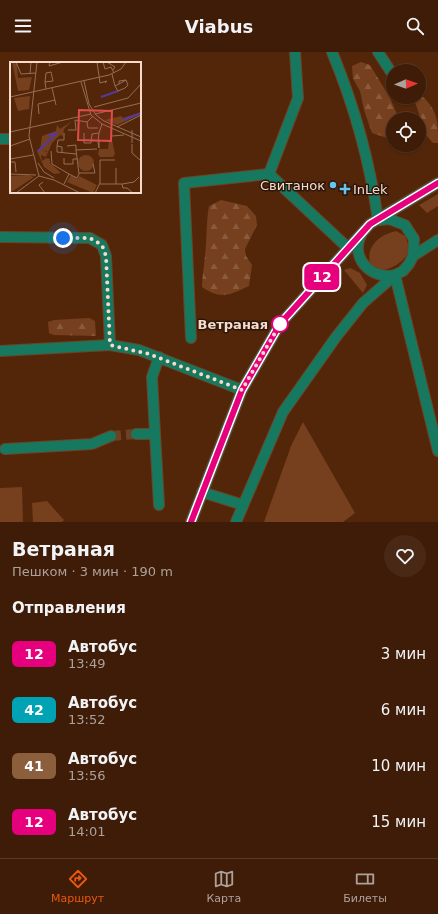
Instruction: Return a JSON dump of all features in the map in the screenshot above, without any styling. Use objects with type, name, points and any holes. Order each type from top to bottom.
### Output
[{"type":"street","points":[[269,174],[298,98],[295,52]]},
{"type":"street","points":[[332,52],[361,138],[378,220]]},
{"type":"street","points":[[378,52],[386,64]]},
{"type":"street","points":[[191,338],[184,183],[269,174],[348,248]]},
{"type":"street","points":[[191,522],[242,390],[280,324],[370,224],[438,183]]},
{"type":"street","points":[[378,220],[389,219],[405,226],[414,239],[413,256]]},
{"type":"street","points":[[363,231],[358,248],[363,264],[376,274],[384,276],[395,275]]},
{"type":"street","points":[[0,237],[90,238],[102,245],[106,256],[110,345]]},
{"type":"street","points":[[236,522],[283,412],[336,337],[363,303],[406,267],[413,256],[438,240]]},
{"type":"street","points":[[395,275],[438,451]]},
{"type":"street","points":[[0,352],[110,345],[139,350],[242,390]]},
{"type":"street","points":[[159,357],[152,377],[159,505]]},
{"type":"street","points":[[136,434],[155,434]]},
{"type":"street","points":[[5,448],[92,444],[111,436]]},
{"type":"street","points":[[202,492],[243,505]]},
{"type":"green space","points":[[361,62],[370,65],[386,91],[386,104],[393,104],[396,112],[386,112],[386,138],[372,133],[364,110],[360,91],[353,79],[352,66]]},
{"type":"green space","points":[[426,100],[432,107],[436,117],[438,143],[433,143],[426,135],[426,112],[418,112],[416,104],[426,104]]},
{"type":"green space","points":[[438,194],[438,206],[427,213],[419,205]]},
{"type":"green space","points":[[221,200],[247,206],[256,216],[257,225],[245,249],[246,256],[252,265],[249,286],[226,295],[215,294],[202,287],[209,206]]},
{"type":"green space","points":[[396,231],[406,238],[408,243],[407,255],[394,266],[385,270],[377,269],[370,264],[369,258],[372,247],[379,238]]},
{"type":"green space","points":[[350,268],[360,273],[367,285],[363,293],[344,270]]},
{"type":"green space","points":[[89,318],[95,321],[96,336],[54,335],[49,333],[48,322],[54,320]]},
{"type":"green space","points":[[303,422],[355,513],[343,522],[264,522],[291,446]]},
{"type":"green space","points":[[22,487],[23,522],[0,522],[0,488]]},
{"type":"green space","points":[[47,501],[64,520],[62,522],[33,522],[32,503]]},
{"type":"tunnel","points":[[111,436],[136,434]]},
{"type":"bus line","name":"12","points":[[191,522],[242,390],[280,324],[370,224],[438,183]]},
{"type":"place","name":"Свитанок","points":[[333,185]]},
{"type":"place","name":"InLek","points":[[345,189]]},
{"type":"place","name":"Ветраная","points":[[280,324]]},
{"type":"route","points":[[63,238],[90,238],[102,245],[106,256],[110,345],[139,350],[205,376],[225,382],[242,390],[280,324]]}]
